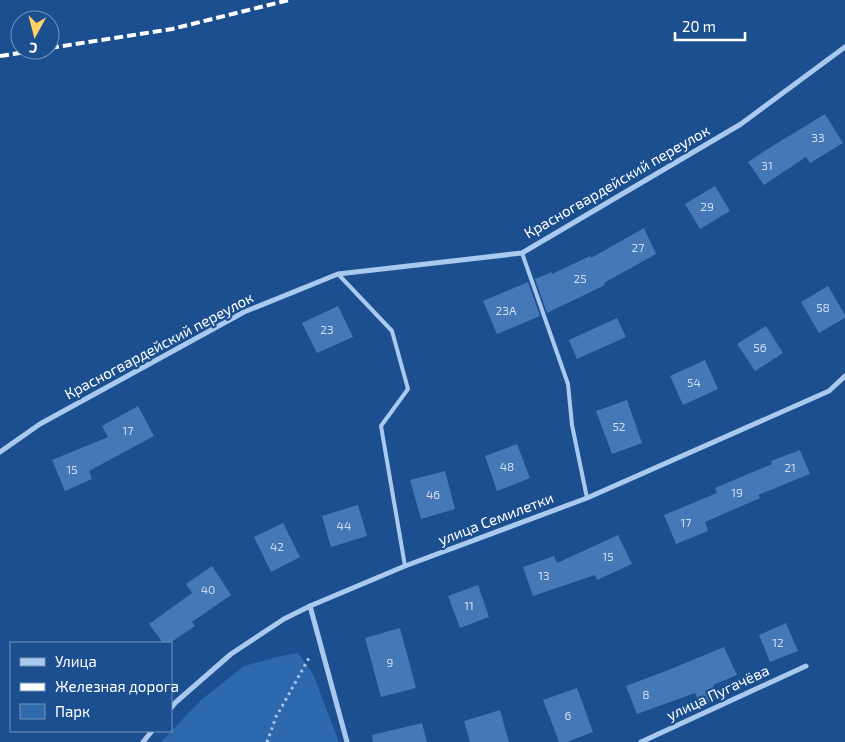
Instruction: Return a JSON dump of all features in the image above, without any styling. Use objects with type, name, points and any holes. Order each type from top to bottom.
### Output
[{"type":"street","name":"Красногвардейский переулок","points":[[0,452],[40,424],[244,312],[338,274],[522,253],[741,124],[845,47]]},
{"type":"street","name":"улица Семилетки","points":[[172,707],[231,654],[284,619],[310,606],[405,566],[587,498],[829,391],[845,376]]},
{"type":"street","points":[[310,606],[347,742]]},
{"type":"street","name":"улица Пугачёва","points":[[641,742],[806,666]]},
{"type":"street","points":[[143,742],[151,732]]},
{"type":"lane","points":[[522,253],[568,384],[572,425],[587,498]]},
{"type":"lane","points":[[338,274],[392,330],[408,389],[381,426],[405,566]]},
{"type":"path","points":[[267,742],[276,717],[319,641]]},
{"type":"green space","points":[[298,653],[313,674],[339,742],[161,742],[201,700],[244,666]]},
{"type":"building","points":[[825,114],[843,143],[810,163],[806,157],[764,185],[748,162]]},
{"type":"building","points":[[715,186],[730,211],[700,229],[685,204]]},
{"type":"building","points":[[644,228],[656,254],[604,283],[605,285],[547,313],[535,279],[552,272],[552,274],[590,256],[591,258]]},
{"type":"building","points":[[528,282],[540,316],[497,334],[483,301]]},
{"type":"building","points":[[828,286],[845,318],[819,333],[801,302]]},
{"type":"building","points":[[338,306],[353,337],[317,353],[302,323]]},
{"type":"building","points":[[617,318],[626,337],[577,359],[569,340]]},
{"type":"building","points":[[766,326],[783,353],[755,371],[737,344]]},
{"type":"building","points":[[705,360],[718,389],[683,405],[670,376]]},
{"type":"building","points":[[627,400],[642,443],[612,454],[596,411]]},
{"type":"building","points":[[138,406],[154,436],[89,471],[92,479],[65,491],[52,460],[108,437],[102,426]]},
{"type":"building","points":[[517,444],[530,478],[497,491],[485,456]]},
{"type":"building","points":[[800,450],[810,474],[758,495],[760,498],[705,522],[708,531],[676,544],[664,515],[717,493],[715,488],[772,464],[771,461]]},
{"type":"building","points":[[445,471],[455,509],[421,519],[410,480]]},
{"type":"building","points":[[358,505],[367,536],[331,547],[322,516]]},
{"type":"building","points":[[283,523],[300,557],[271,572],[254,537]]},
{"type":"building","points":[[618,535],[632,564],[597,580],[595,575],[533,596],[523,567],[554,556],[557,563]]},
{"type":"building","points":[[212,566],[231,595],[192,622],[195,626],[171,642],[162,642],[149,624],[192,593],[186,584]]},
{"type":"building","points":[[478,585],[489,617],[460,628],[448,596]]},
{"type":"building","points":[[786,623],[798,651],[770,662],[759,635]]},
{"type":"building","points":[[400,628],[416,688],[381,697],[365,638]]},
{"type":"building","points":[[724,647],[737,675],[713,685],[719,698],[701,706],[695,693],[637,714],[626,686]]},
{"type":"building","points":[[577,688],[593,732],[567,742],[559,742],[543,700]]},
{"type":"building","points":[[500,710],[509,742],[470,742],[464,721]]},
{"type":"building","points":[[422,723],[427,742],[373,742],[372,735]]},
{"type":"railway","points":[[60,46],[172,29],[289,0]]},
{"type":"railway","points":[[0,56],[10,54]]}]
